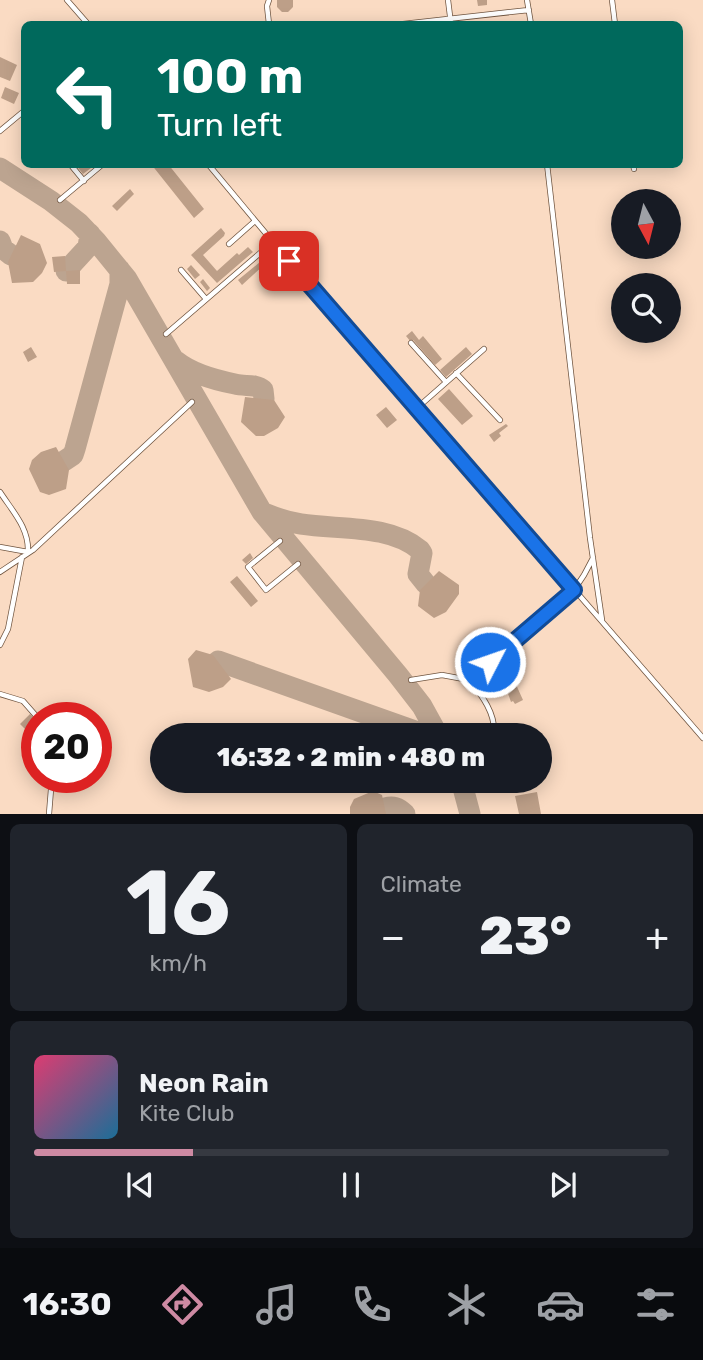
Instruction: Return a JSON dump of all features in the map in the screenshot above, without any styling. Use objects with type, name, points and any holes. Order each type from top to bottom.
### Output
[{"type":"lane","points":[[67,0],[85,21]]},
{"type":"lane","points":[[268,0],[269,21]]},
{"type":"lane","points":[[448,0],[451,21]]},
{"type":"lane","points":[[527,0],[531,21]]},
{"type":"lane","points":[[611,0],[614,21]]},
{"type":"lane","points":[[458,21],[529,10]]},
{"type":"lane","points":[[0,131],[21,114]]},
{"type":"lane","points":[[73,168],[84,181]]},
{"type":"lane","points":[[60,200],[99,168]]},
{"type":"lane","points":[[211,168],[703,738]]},
{"type":"lane","points":[[547,168],[602,621]]},
{"type":"lane","points":[[229,244],[255,221]]},
{"type":"lane","points":[[166,334],[273,242]]},
{"type":"lane","points":[[181,270],[206,299]]},
{"type":"lane","points":[[411,343],[446,382]]},
{"type":"lane","points":[[417,408],[484,349]]},
{"type":"lane","points":[[456,373],[500,420]]},
{"type":"lane","points":[[0,572],[28,552],[192,402]]},
{"type":"lane","points":[[0,492],[27,532],[28,552]]},
{"type":"lane","points":[[0,504],[9,506]]},
{"type":"lane","points":[[280,541],[248,568],[267,590],[298,564]]},
{"type":"lane","points":[[0,547],[28,552]]},
{"type":"lane","points":[[0,645],[8,629],[22,556]]},
{"type":"lane","points":[[468,680],[574,590],[593,557]]},
{"type":"lane","points":[[411,680],[442,675],[468,680],[486,703],[493,723]]},
{"type":"lane","points":[[0,694],[24,702]]},
{"type":"lane","points":[[50,814],[51,793]]},
{"type":"building","points":[[277,0],[293,0],[293,7],[288,12],[282,12],[277,7]]},
{"type":"building","points":[[477,0],[487,0],[487,5],[478,6]]},
{"type":"building","points":[[0,57],[17,65],[10,81],[0,77]]},
{"type":"building","points":[[5,87],[19,93],[14,104],[1,98]]},
{"type":"building","points":[[78,168],[91,168],[83,174]]},
{"type":"building","points":[[154,168],[171,168],[204,209],[194,218]]},
{"type":"building","points":[[130,189],[134,194],[117,211],[112,206]]},
{"type":"building","points":[[221,228],[224,236],[203,255],[217,271],[248,247],[253,252],[217,283],[191,255]]},
{"type":"building","points":[[21,235],[40,244],[47,263],[33,282],[12,283],[8,262]]},
{"type":"building","points":[[65,256],[66,271],[54,272],[52,257]]},
{"type":"building","points":[[260,262],[264,265],[242,285],[238,280]]},
{"type":"building","points":[[191,265],[200,275],[195,279],[187,269]]},
{"type":"building","points":[[80,270],[80,284],[67,284],[66,271]]},
{"type":"building","points":[[203,279],[210,288],[207,291],[200,282]]},
{"type":"building","points":[[412,331],[419,340],[423,336],[442,359],[435,365],[413,340],[411,342],[406,336]]},
{"type":"building","points":[[31,347],[37,357],[28,362],[23,352]]},
{"type":"building","points":[[466,347],[472,354],[446,377],[440,370]]},
{"type":"building","points":[[449,389],[473,416],[462,425],[438,399]]},
{"type":"building","points":[[245,397],[274,400],[285,417],[278,428],[264,436],[256,436],[241,422]]},
{"type":"building","points":[[386,407],[397,420],[387,428],[376,415]]},
{"type":"building","points":[[506,424],[508,426],[499,433],[501,436],[494,442],[489,435]]},
{"type":"building","points":[[56,447],[69,470],[66,489],[49,495],[40,492],[29,469],[32,460],[41,452]]},
{"type":"building","points":[[250,553],[253,558],[246,564],[242,560]]},
{"type":"building","points":[[439,571],[459,585],[459,594],[446,612],[434,618],[418,606],[420,590]]},
{"type":"building","points":[[237,576],[258,601],[251,607],[230,582]]},
{"type":"building","points":[[196,650],[213,655],[231,679],[223,687],[209,692],[193,687],[188,659]]},
{"type":"building","points":[[513,678],[523,700],[515,704],[511,702],[504,682]]},
{"type":"building","points":[[368,793],[382,795],[386,814],[350,814],[354,799]]},
{"type":"building","points":[[537,793],[541,814],[519,814],[515,796]]},
{"type":"taxiway","points":[[0,168],[79,223],[127,279],[262,512],[398,675],[431,723]]},
{"type":"taxiway","points":[[66,271],[88,247],[90,234]]},
{"type":"taxiway","points":[[0,241],[3,249],[11,255]]},
{"type":"taxiway","points":[[64,461],[73,455],[75,449],[120,284],[120,270]]},
{"type":"taxiway","points":[[176,361],[196,373],[260,388],[263,390],[264,399]]},
{"type":"taxiway","points":[[264,513],[301,524],[379,532],[408,542],[422,553],[418,574],[426,584]]},
{"type":"taxiway","points":[[218,661],[392,723]]},
{"type":"taxiway","points":[[464,793],[470,814]]},
{"type":"taxiway","points":[[385,808],[395,808],[405,814]]},
{"type":"route","points":[[289,261],[574,590],[490,662]]}]
